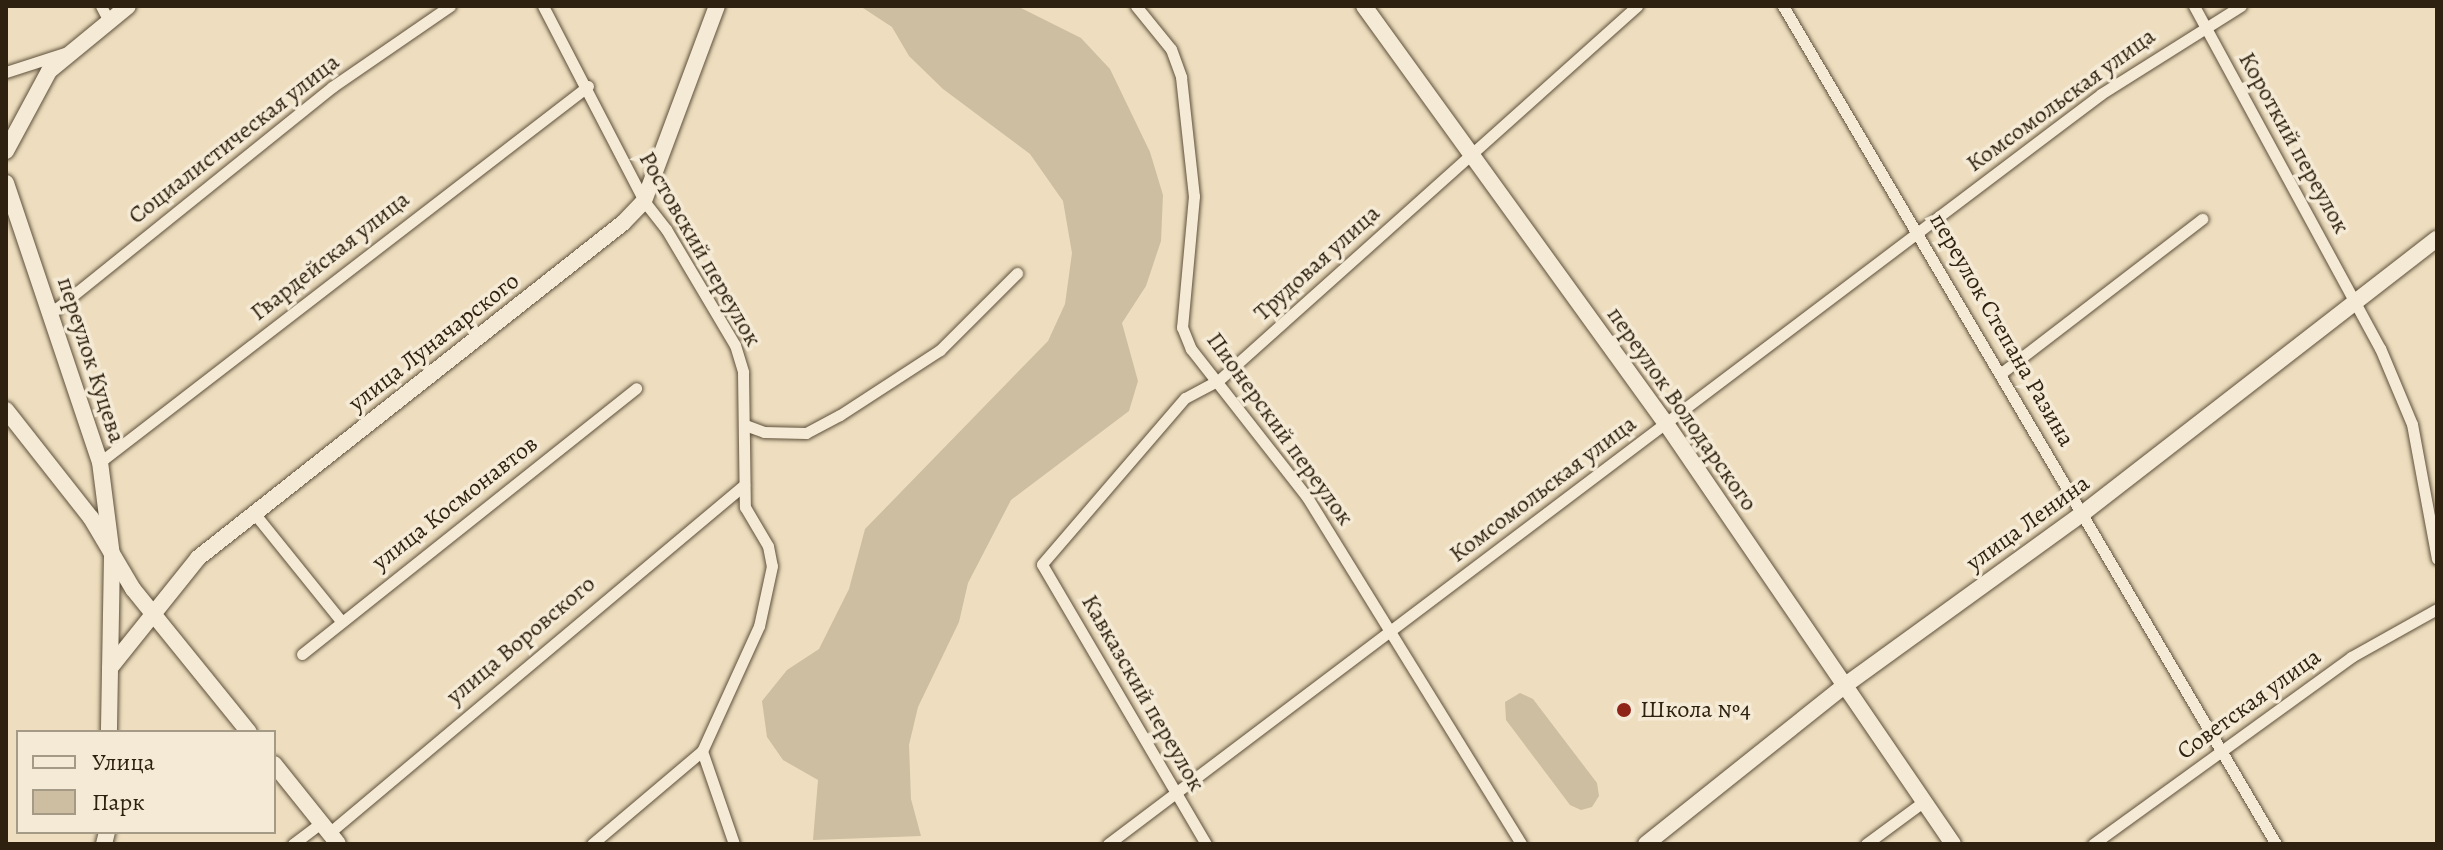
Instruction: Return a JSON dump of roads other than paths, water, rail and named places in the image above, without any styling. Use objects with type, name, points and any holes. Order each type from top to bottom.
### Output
[{"type":"street","points":[[6,151],[12,132],[49,71],[105,13],[128,6]]},
{"type":"street","name":"Социалистическая улица","points":[[51,313],[332,87],[450,6]]},
{"type":"street","name":"Ростовский переулок","points":[[543,6],[588,86],[644,201],[666,229],[735,345],[743,372],[745,507],[768,546],[772,566],[759,626],[702,751],[592,844]]},
{"type":"street","name":"улица Луначарского","points":[[110,668],[152,610],[198,558],[623,223],[644,201],[717,6]]},
{"type":"street","name":"Пионерский переулок","points":[[1136,6],[1171,49],[1181,77],[1194,196],[1182,327],[1191,349],[1219,380],[1307,497],[1392,629],[1521,844]]},
{"type":"street","name":"переулок Володарского","points":[[1364,6],[1667,425],[1953,844]]},
{"type":"street","name":"Трудовая улица","points":[[1042,564],[1185,398],[1219,380],[1637,6]]},
{"type":"street","name":"переулок Степана Разина","points":[[1783,6],[1921,232],[2000,374],[2276,844]]},
{"type":"street","name":"Короткий переулок","points":[[2194,6],[2357,301]]},
{"type":"street","name":"Комсомольская улица","points":[[1108,844],[1667,425],[2101,94],[2203,26],[2241,6]]},
{"type":"street","points":[[6,72],[68,52]]},
{"type":"street","name":"Гвардейская улица","points":[[100,462],[588,86]]},
{"type":"street","name":"переулок Куцева","points":[[6,183],[100,462],[112,556]]},
{"type":"street","points":[[2000,374],[2202,219]]},
{"type":"street","name":"улица Ленина","points":[[1646,844],[1844,686],[2082,514],[2437,239]]},
{"type":"street","points":[[745,425],[764,432],[806,433],[840,415],[940,350],[1017,273]]},
{"type":"street","points":[[2357,301],[2412,424],[2437,559]]},
{"type":"street","name":"улица Космонавтов","points":[[302,654],[636,388]]},
{"type":"street","name":"переулок Куцева","points":[[6,410],[91,518],[112,556],[152,610],[247,730]]},
{"type":"street","name":"улица Воровского","points":[[293,844],[329,833],[744,485]]},
{"type":"street","points":[[254,513],[341,621]]},
{"type":"street","points":[[109,730],[112,556]]},
{"type":"street","name":"Кавказский переулок","points":[[1042,564],[1206,844]]},
{"type":"street","name":"Советская улица","points":[[2093,844],[2351,657],[2437,609]]},
{"type":"street","points":[[702,751],[734,844]]},
{"type":"street","points":[[276,767],[329,833]]},
{"type":"street","points":[[1866,844],[1923,802]]},
{"type":"place","name":"Школа №4","points":[[1624,710]]}]
